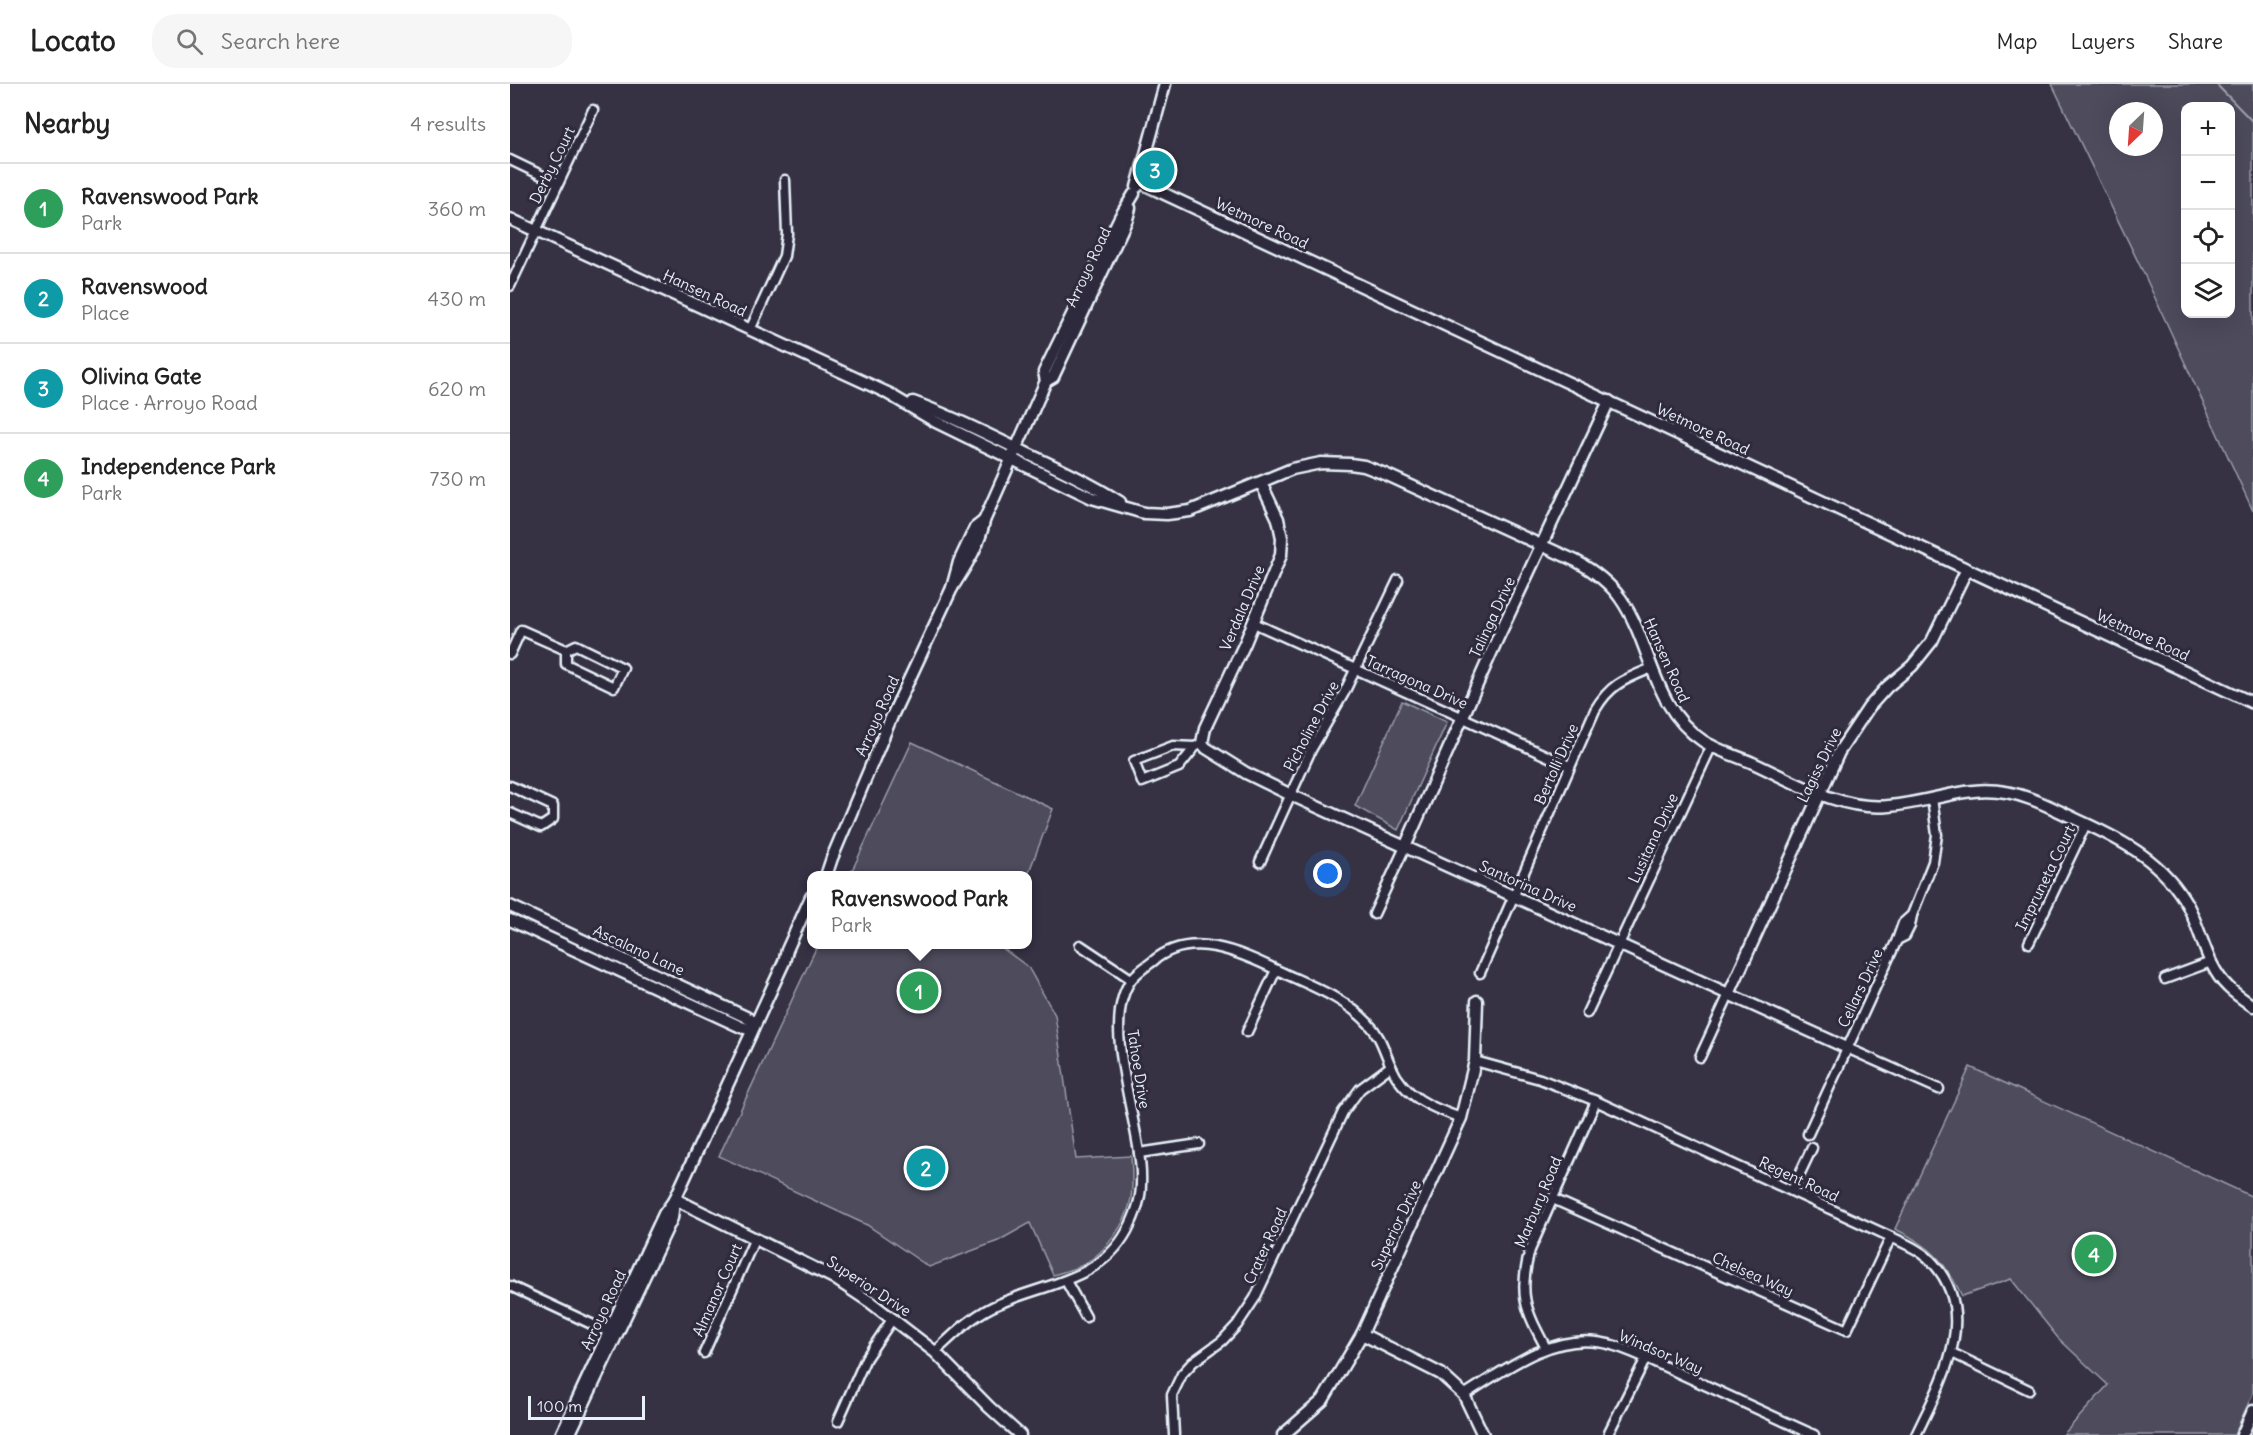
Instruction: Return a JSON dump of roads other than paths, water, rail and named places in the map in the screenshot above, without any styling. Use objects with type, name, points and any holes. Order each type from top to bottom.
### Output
[{"type":"street","name":"Arroyo Road","points":[[828,871],[892,716],[951,588],[982,534],[984,521],[1046,381],[1044,372],[1120,217],[1134,194],[1165,84]]},
{"type":"street","name":"Derby Court","points":[[510,286],[593,110]]},
{"type":"street","points":[[510,160],[558,183]]},
{"type":"street","points":[[750,330],[784,256],[788,234],[785,180]]},
{"type":"street","name":"Wetmore Road","points":[[1139,182],[2253,703]]},
{"type":"street","name":"Hansen Road","points":[[510,219],[887,393],[936,422],[1015,453],[1092,498],[1133,511],[1157,515],[1190,511],[1292,469],[1308,465],[1336,463],[1364,466],[1385,474],[1591,569],[1608,583],[1621,598],[1632,618],[1666,703],[1675,715],[1704,742],[1820,793],[1844,802],[1874,807],[1903,804],[1975,789],[2001,790],[2032,800],[2086,824],[2141,853],[2172,882],[2188,906],[2211,962],[2227,986],[2253,1006]]},
{"type":"street","name":"Talinga Drive","points":[[1405,847],[1462,718],[1609,401]]},
{"type":"street","name":"Verdala Drive","points":[[1198,745],[1254,623],[1282,547],[1278,519],[1261,483]]},
{"type":"street","name":"Lagiss Drive","points":[[1729,994],[1839,752],[1864,713],[1882,692],[1912,666],[1932,641],[1967,569]]},
{"type":"street","name":"Picholine Drive","points":[[1260,862],[1311,750],[1344,693],[1398,580]]},
{"type":"street","name":"Tarragona Drive","points":[[1254,623],[1569,766]]},
{"type":"street","points":[[510,654],[521,630],[567,650]]},
{"type":"street","points":[[576,645],[623,668],[614,687],[566,664],[567,650],[576,645]]},
{"type":"street","name":"Bertolli Drive","points":[[1480,973],[1595,710],[1605,694],[1618,683],[1652,669]]},
{"type":"street","points":[[1198,745],[1179,767],[1142,782],[1134,761],[1173,746],[1198,745]]},
{"type":"street","name":"Santorina Drive","points":[[1198,745],[1231,765],[1291,795],[1847,1048]]},
{"type":"street","name":"Lusitana Drive","points":[[1587,1013],[1712,745]]},
{"type":"street","points":[[510,786],[553,806],[553,819],[541,827],[510,813]]},
{"type":"street","name":"Cellars Drive","points":[[1808,1134],[1898,940],[1905,936],[1931,868],[1936,848],[1937,828],[1932,798]]},
{"type":"street","name":"Impruneta Court","points":[[2029,943],[2086,824]]},
{"type":"street","points":[[1374,914],[1405,847]]},
{"type":"street","name":"Arroyo Road","points":[[824,871],[832,858]]},
{"type":"street","name":"Ascalano Lane","points":[[510,906],[746,1017],[754,1027]]},
{"type":"street","name":"Arroyo Road","points":[[561,1435],[672,1218],[675,1199],[784,962],[807,906]]},
{"type":"street","name":"Ascalano Lane","points":[[510,920],[741,1028],[754,1027]]},
{"type":"street","name":"Arroyo Road","points":[[784,962],[793,953],[807,920]]},
{"type":"street","points":[[1080,945],[1131,979],[1159,955],[1184,947],[1205,944],[1230,951],[1276,970],[1352,1007],[1377,1034],[1386,1049],[1400,1084],[1419,1100],[1461,1118]]},
{"type":"street","points":[[2165,979],[2211,962]]},
{"type":"street","points":[[1247,1032],[1276,970]]},
{"type":"street","name":"Tahoe Drive","points":[[935,1352],[976,1316],[993,1306],[1065,1281],[1094,1267],[1126,1233],[1137,1208],[1141,1184],[1139,1153],[1118,1025],[1122,1002],[1131,979]]},
{"type":"street","points":[[1700,1057],[1729,994]]},
{"type":"street","name":"Superior Drive","points":[[1283,1435],[1323,1400],[1362,1334],[1461,1118],[1475,1061],[1477,1002]]},
{"type":"street","points":[[1847,1048],[1939,1089]]},
{"type":"street","name":"Regent Road","points":[[1475,1061],[1540,1079],[1596,1101],[1891,1237],[1918,1251],[1934,1263],[1955,1303],[1956,1327],[1952,1353],[1916,1435]]},
{"type":"street","name":"Crater Road","points":[[1174,1435],[1172,1395],[1182,1374],[1193,1362],[1222,1341],[1237,1325],[1257,1294],[1343,1112],[1360,1089],[1391,1066]]},
{"type":"street","name":"Marbury Road","points":[[1546,1348],[1531,1320],[1523,1295],[1524,1274],[1530,1250],[1596,1101]]},
{"type":"street","points":[[1139,1153],[1199,1144]]},
{"type":"street","points":[[1792,1190],[1812,1148]]},
{"type":"street","name":"Superior Drive","points":[[675,1199],[834,1278],[893,1318],[935,1352],[988,1407],[1020,1435]]},
{"type":"street","name":"Chelsea Way","points":[[1554,1199],[1846,1330],[1891,1237]]},
{"type":"street","name":"Almanor Court","points":[[704,1353],[755,1239]]},
{"type":"street","points":[[1065,1281],[1086,1317]]},
{"type":"street","points":[[510,1286],[612,1333]]},
{"type":"street","points":[[838,1421],[866,1358],[893,1318]]},
{"type":"street","name":"Arroyo Road","points":[[569,1435],[612,1333]]},
{"type":"street","points":[[1362,1334],[1441,1374],[1464,1395],[1483,1435]]},
{"type":"street","name":"Windsor Way","points":[[1464,1395],[1546,1348],[1569,1342],[1595,1341],[1619,1347],[1646,1358],[1814,1435]]},
{"type":"street","points":[[1952,1353],[2029,1390]]},
{"type":"street","points":[[1609,1432],[1646,1358]]},
{"type":"street","points":[[2242,1435],[2253,1411]]},
{"type":"waterway","points":[[2216,84],[2253,122]]},
{"type":"place","name":"Olivina Gate","points":[[1155,170]]},
{"type":"place","name":"Ravenswood Park","points":[[919,991]]},
{"type":"place","name":"Ravenswood","points":[[926,1168]]},
{"type":"place","name":"Independence Park","points":[[2094,1254]]}]
